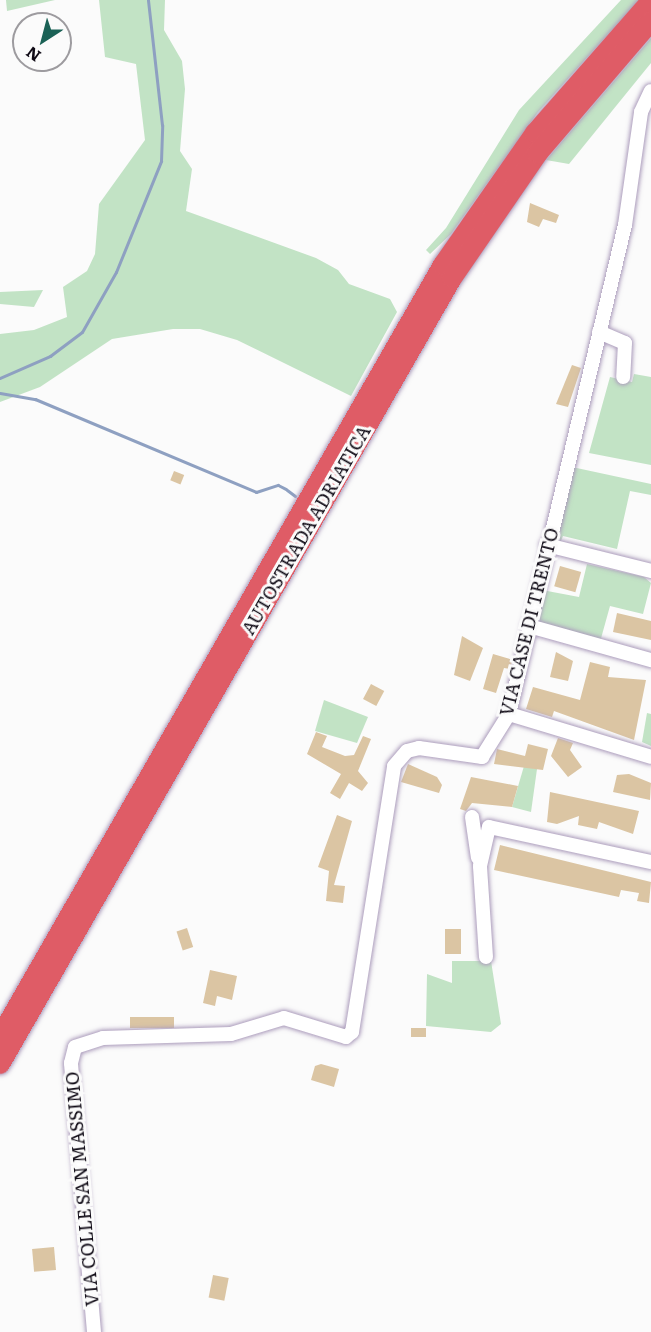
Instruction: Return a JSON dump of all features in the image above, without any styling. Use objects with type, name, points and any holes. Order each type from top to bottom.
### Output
[{"type":"highway","name":"AUTOSTRADA ADRIATICA","points":[[0,1037],[443,265],[535,133],[651,1]]},
{"type":"highway","name":"AUTOSTRADA ADRIATICA","points":[[0,1064],[452,278],[538,153],[651,21]]},
{"type":"street","name":"VIA CASE DI TRENTO","points":[[75,1047],[103,1038],[231,1034],[284,1018],[346,1037],[356,1022],[394,766],[407,751],[419,748],[482,757],[509,714],[547,545],[625,225],[641,112],[651,91]]},
{"type":"street","points":[[599,332],[625,344],[623,377]]},
{"type":"street","points":[[547,545],[651,571]]},
{"type":"street","points":[[529,626],[651,660]]},
{"type":"street","points":[[509,714],[651,757]]},
{"type":"street","points":[[472,817],[480,866],[486,957]]},
{"type":"street","points":[[480,866],[489,827],[651,862]]},
{"type":"street","name":"VIA COLLE SAN MASSIMO","points":[[75,1047],[71,1063],[94,1332]]},
{"type":"green space","points":[[6,0],[55,0],[7,11]]},
{"type":"green space","points":[[99,0],[165,0],[164,30],[182,61],[185,89],[180,151],[192,169],[186,211],[316,258],[338,270],[349,284],[390,299],[397,312],[351,396],[237,340],[200,329],[173,329],[112,339],[40,387],[0,402],[0,334],[34,330],[67,317],[63,287],[87,271],[95,254],[99,204],[145,140],[136,64],[105,57]]},
{"type":"green space","points":[[621,0],[639,0],[538,112],[451,234],[430,254],[426,250],[446,228],[519,110]]},
{"type":"green space","points":[[651,38],[651,63],[569,164],[546,160]]},
{"type":"green space","points":[[43,290],[34,307],[0,304],[0,292]]},
{"type":"green space","points":[[634,374],[651,377],[651,465],[589,453],[610,377],[632,382]]},
{"type":"green space","points":[[572,467],[651,484],[651,495],[630,491],[617,549],[563,536],[560,543],[552,541]]},
{"type":"green space","points":[[587,564],[644,577],[651,583],[643,614],[610,606],[600,642],[535,626],[542,590],[579,597]]},
{"type":"green space","points":[[324,700],[368,717],[357,743],[315,731]]},
{"type":"green space","points":[[647,713],[651,714],[651,746],[642,742]]},
{"type":"green space","points":[[524,766],[537,769],[531,812],[512,807]]},
{"type":"green space","points":[[452,961],[491,961],[501,1024],[491,1032],[426,1026],[427,974],[452,983]]},
{"type":"building","points":[[530,203],[559,215],[556,223],[543,219],[539,227],[527,222]]},
{"type":"building","points":[[572,365],[581,368],[568,407],[556,404]]},
{"type":"building","points":[[174,471],[184,475],[180,484],[170,480]]},
{"type":"building","points":[[560,566],[581,572],[575,592],[554,586]]},
{"type":"building","points":[[617,613],[651,621],[651,640],[613,632]]},
{"type":"building","points":[[462,636],[483,648],[470,681],[454,675]]},
{"type":"building","points":[[556,652],[573,661],[568,681],[550,677]]},
{"type":"building","points":[[493,654],[513,660],[510,669],[504,668],[496,693],[483,689]]},
{"type":"building","points":[[590,662],[610,667],[608,677],[646,680],[634,740],[554,711],[552,717],[526,709],[533,687],[580,700]]},
{"type":"building","points":[[371,684],[384,691],[376,706],[363,699]]},
{"type":"building","points":[[316,732],[327,736],[322,747],[345,756],[354,755],[363,736],[371,739],[358,771],[368,783],[362,791],[349,783],[340,799],[330,793],[341,774],[307,754]]},
{"type":"building","points":[[558,738],[573,743],[570,750],[582,767],[568,777],[551,756]]},
{"type":"building","points":[[528,744],[548,749],[543,770],[494,764],[497,749],[525,756]]},
{"type":"building","points":[[408,764],[437,777],[442,785],[439,793],[401,782]]},
{"type":"building","points":[[629,774],[651,783],[650,800],[613,792],[617,775]]},
{"type":"building","points":[[471,777],[518,786],[512,807],[472,803],[466,811],[460,809]]},
{"type":"building","points":[[550,792],[639,811],[633,834],[599,822],[597,829],[578,825],[579,816],[557,824],[547,822]]},
{"type":"building","points":[[337,815],[352,821],[334,885],[345,886],[343,903],[326,901],[329,871],[318,867]]},
{"type":"building","points":[[500,845],[651,882],[649,903],[637,901],[639,893],[621,890],[619,897],[494,870]]},
{"type":"building","points":[[187,928],[193,947],[183,950],[177,931]]},
{"type":"building","points":[[445,929],[461,929],[461,954],[445,954]]},
{"type":"building","points":[[210,970],[237,976],[232,1000],[217,996],[215,1006],[203,1003]]},
{"type":"building","points":[[130,1017],[174,1017],[174,1028],[130,1028]]},
{"type":"building","points":[[411,1028],[426,1028],[426,1037],[411,1037]]},
{"type":"building","points":[[321,1064],[339,1069],[334,1087],[311,1080],[315,1066]]},
{"type":"building","points":[[54,1247],[56,1270],[34,1272],[32,1249]]},
{"type":"building","points":[[213,1275],[229,1278],[224,1301],[209,1298]]},
{"type":"waterway","points":[[0,378],[50,356],[82,332],[116,272],[161,161],[162,125],[148,0]]},
{"type":"waterway","points":[[0,393],[35,399],[256,492],[278,485],[286,489]]},
{"type":"waterway","points":[[287,490],[295,496]]}]
